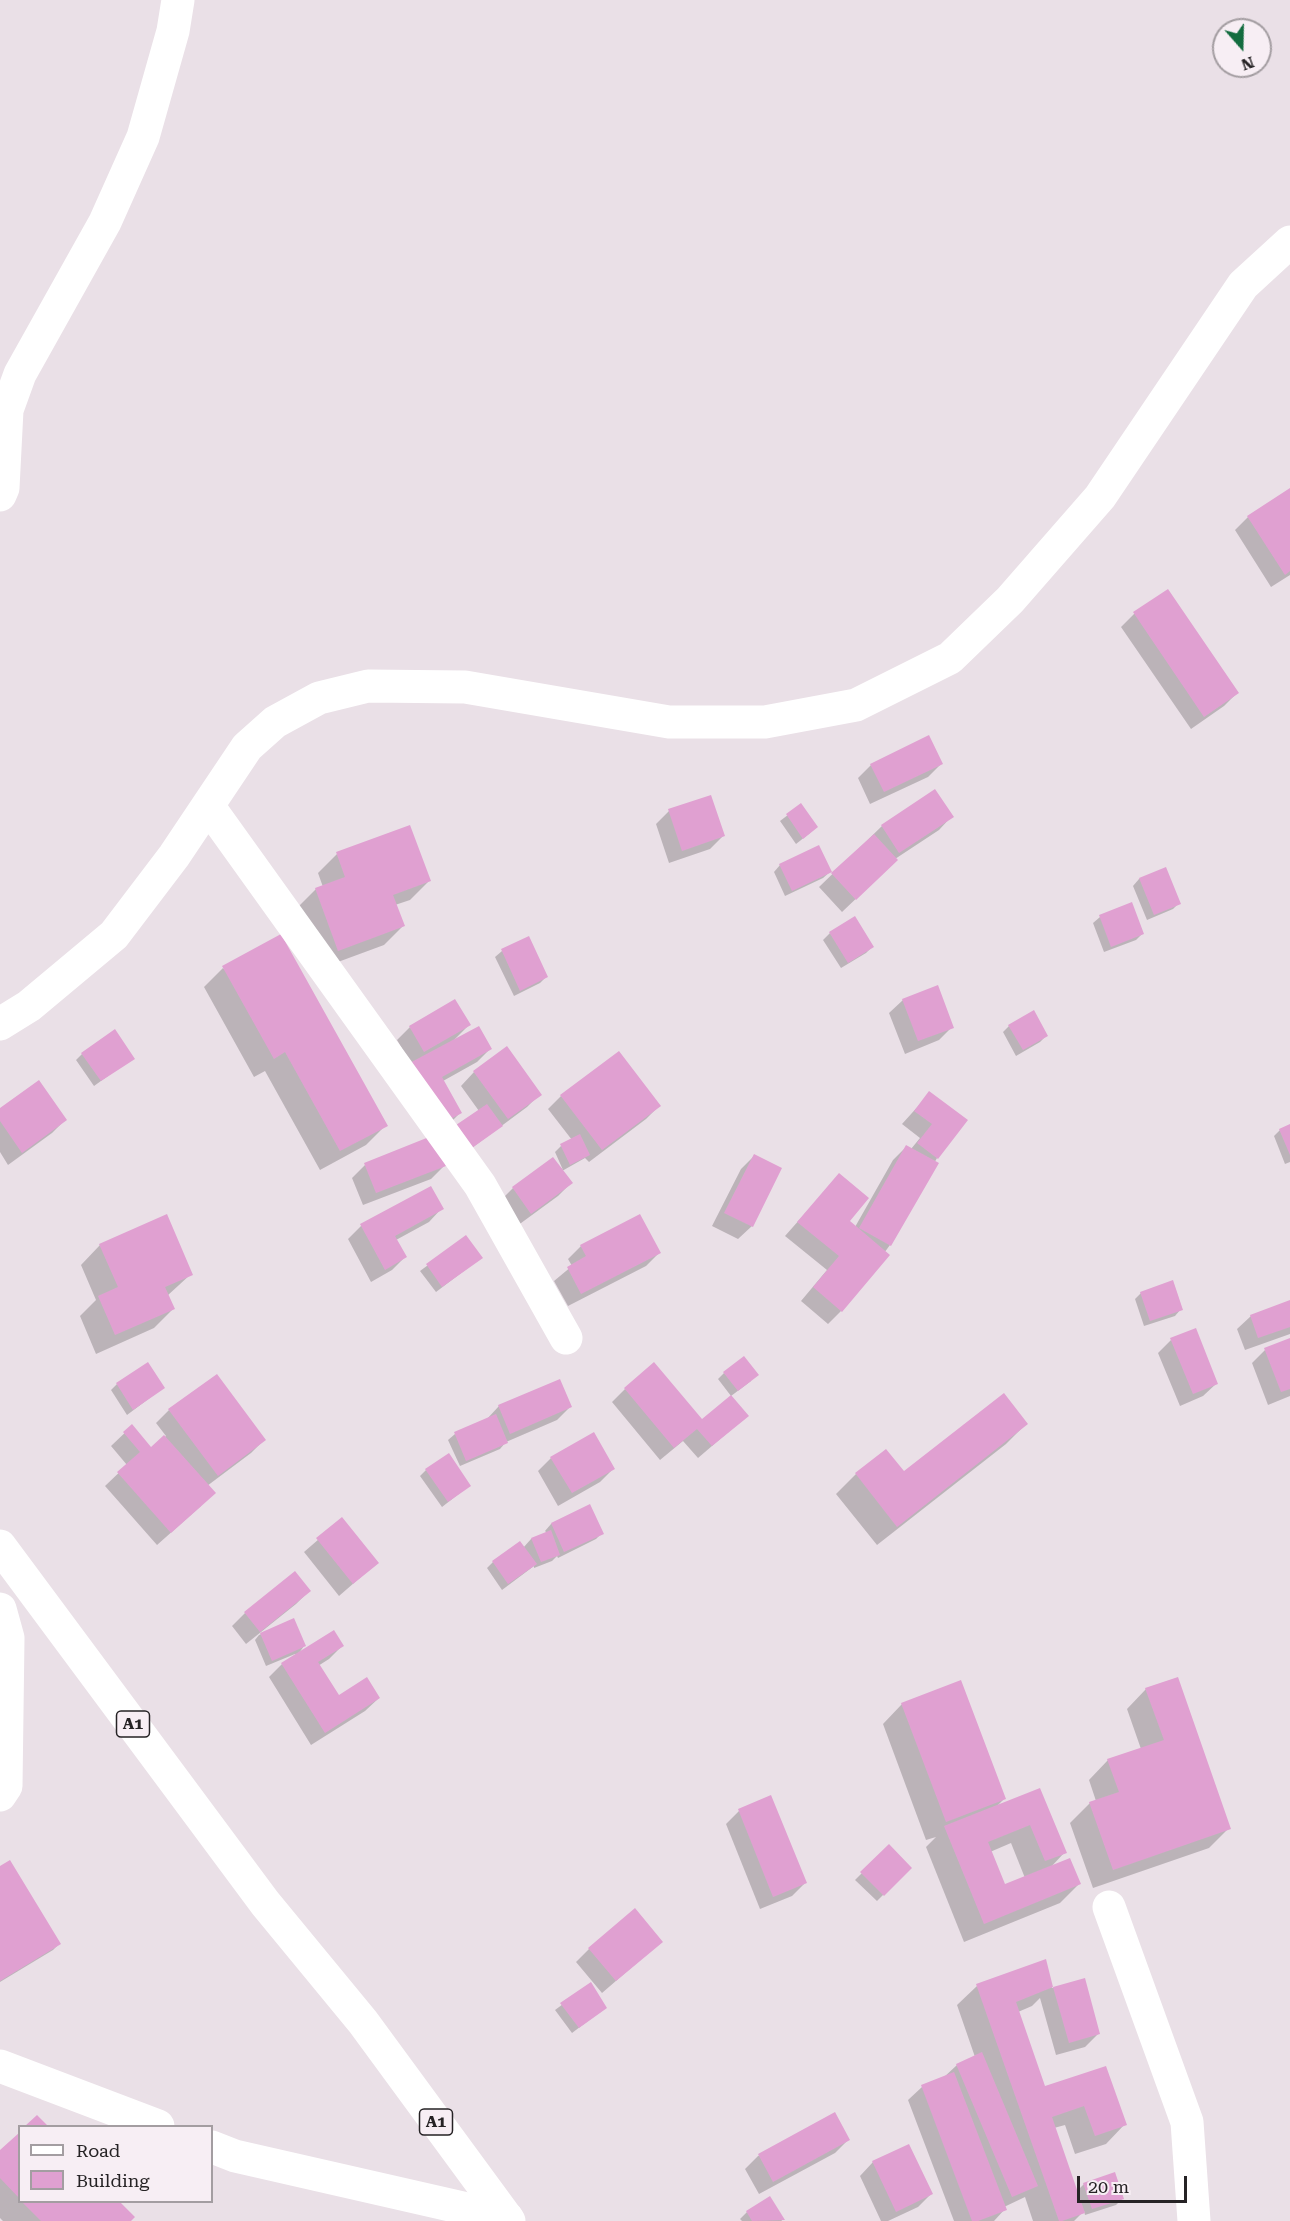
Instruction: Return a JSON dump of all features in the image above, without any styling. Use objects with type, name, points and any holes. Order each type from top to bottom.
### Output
[{"type":"main road","points":[[0,495],[3,488],[7,410],[20,374],[105,222],[143,137],[173,30],[178,0]]},
{"type":"main road","points":[[0,1024],[29,1006],[114,935],[208,807],[247,747],[275,722],[319,698],[368,686],[465,687],[669,722],[765,723],[856,705],[950,658],[1010,600],[1100,497],[1243,285],[1290,242]]},
{"type":"main road","points":[[208,807],[480,1185],[566,1338]]},
{"type":"main road","name":"A1","points":[[0,1546],[265,1903],[363,2022],[508,2219]]},
{"type":"main road","points":[[0,1609],[8,1638],[6,1786],[0,1795]]},
{"type":"main road","points":[[1109,1907],[1187,2122],[1194,2221]]},
{"type":"main road","points":[[0,2066],[153,2125]]},
{"type":"main road","points":[[213,2147],[235,2156],[508,2219]]},
{"type":"building","points":[[1290,488],[1290,571],[1285,575],[1247,516]]},
{"type":"building","points":[[1168,589],[1239,693],[1204,717],[1133,612]]},
{"type":"building","points":[[929,735],[943,764],[884,792],[870,764]]},
{"type":"building","points":[[935,789],[954,817],[899,853],[881,825]]},
{"type":"building","points":[[711,795],[725,836],[682,851],[668,809]]},
{"type":"building","points":[[801,803],[818,827],[803,839],[786,814]]},
{"type":"building","points":[[410,825],[431,881],[393,895],[405,926],[338,951],[315,888],[345,877],[336,852]]},
{"type":"building","points":[[874,834],[898,860],[856,900],[831,873]]},
{"type":"building","points":[[819,845],[832,872],[792,891],[779,864]]},
{"type":"building","points":[[1166,867],[1181,904],[1154,915],[1139,878]]},
{"type":"building","points":[[1132,902],[1144,934],[1111,947],[1099,915]]},
{"type":"building","points":[[855,916],[874,947],[848,963],[829,932]]},
{"type":"building","points":[[281,934],[388,1126],[340,1151],[285,1052],[274,1059],[222,966]]},
{"type":"building","points":[[529,936],[548,977],[520,991],[501,949]]},
{"type":"building","points":[[938,985],[954,1028],[918,1041],[902,999]]},
{"type":"building","points":[[455,999],[471,1025],[424,1052],[409,1026]]},
{"type":"building","points":[[1034,1010],[1048,1036],[1023,1050],[1008,1025]]},
{"type":"building","points":[[479,1026],[492,1049],[442,1077],[462,1113],[439,1125],[406,1065]]},
{"type":"building","points":[[115,1029],[135,1059],[101,1081],[81,1053]]},
{"type":"building","points":[[507,1046],[542,1095],[508,1119],[473,1071]]},
{"type":"building","points":[[619,1051],[661,1106],[602,1150],[560,1095]]},
{"type":"building","points":[[39,1080],[67,1120],[22,1153],[0,1121],[0,1108]]},
{"type":"building","points":[[929,1091],[968,1120],[938,1159],[917,1143],[932,1124],[914,1111]]},
{"type":"building","points":[[487,1104],[503,1126],[472,1148],[456,1125]]},
{"type":"building","points":[[1290,1124],[1290,1155],[1279,1129]]},
{"type":"building","points":[[580,1134],[590,1155],[570,1165],[560,1144]]},
{"type":"building","points":[[434,1135],[446,1166],[376,1193],[364,1163]]},
{"type":"building","points":[[906,1145],[939,1163],[891,1246],[859,1228]]},
{"type":"building","points":[[754,1154],[782,1168],[753,1227],[724,1213]]},
{"type":"building","points":[[553,1157],[573,1183],[531,1214],[512,1187]]},
{"type":"building","points":[[839,1173],[869,1198],[850,1221],[890,1255],[842,1312],[813,1287],[839,1256],[797,1222]]},
{"type":"building","points":[[431,1186],[444,1209],[395,1236],[407,1257],[385,1270],[360,1224]]},
{"type":"building","points":[[167,1214],[193,1275],[165,1287],[175,1309],[115,1335],[98,1296],[118,1287],[99,1244]]},
{"type":"building","points":[[640,1214],[661,1253],[581,1294],[567,1267],[586,1256],[580,1245]]},
{"type":"building","points":[[466,1235],[483,1258],[442,1287],[426,1264]]},
{"type":"building","points":[[1173,1280],[1183,1310],[1150,1321],[1140,1292]]},
{"type":"building","points":[[1290,1300],[1290,1327],[1258,1338],[1250,1315]]},
{"type":"building","points":[[1196,1328],[1218,1384],[1193,1394],[1170,1338]]},
{"type":"building","points":[[1290,1338],[1290,1389],[1281,1392],[1264,1348]]},
{"type":"building","points":[[744,1356],[759,1375],[738,1391],[723,1372]]},
{"type":"building","points":[[148,1362],[165,1388],[133,1410],[116,1383]]},
{"type":"building","points":[[654,1362],[702,1419],[731,1395],[749,1416],[712,1446],[697,1429],[674,1448],[624,1388]]},
{"type":"building","points":[[217,1374],[266,1440],[218,1476],[168,1409]]},
{"type":"building","points":[[560,1379],[572,1407],[510,1434],[498,1405]]},
{"type":"building","points":[[1004,1393],[1028,1424],[897,1527],[855,1473],[886,1449],[904,1471]]},
{"type":"building","points":[[496,1414],[508,1443],[466,1461],[454,1432]]},
{"type":"building","points":[[132,1424],[151,1447],[164,1435],[216,1493],[171,1533],[117,1472],[140,1452],[123,1432]]},
{"type":"building","points":[[594,1432],[615,1469],[572,1493],[550,1457]]},
{"type":"building","points":[[449,1453],[471,1486],[448,1502],[425,1469]]},
{"type":"building","points":[[590,1504],[604,1534],[564,1552],[551,1523]]},
{"type":"building","points":[[342,1517],[379,1563],[353,1584],[316,1538]]},
{"type":"building","points":[[551,1530],[560,1555],[541,1562],[531,1538]]},
{"type":"building","points":[[520,1541],[537,1564],[508,1584],[492,1561]]},
{"type":"building","points":[[295,1571],[311,1591],[260,1632],[244,1612]]},
{"type":"building","points":[[294,1618],[306,1646],[272,1661],[260,1633]]},
{"type":"building","points":[[334,1630],[344,1646],[318,1662],[339,1695],[367,1677],[380,1698],[325,1733],[281,1663]]},
{"type":"building","points":[[1178,1677],[1231,1829],[1113,1870],[1089,1802],[1119,1792],[1107,1759],[1164,1740],[1145,1688]]},
{"type":"building","points":[[961,1680],[1006,1799],[946,1822],[901,1703]]},
{"type":"building","points":[[1040,1788],[1067,1853],[1045,1861],[1030,1825],[988,1842],[1005,1884],[1070,1858],[1081,1884],[984,1924],[944,1826]]},
{"type":"building","points":[[771,1795],[807,1883],[773,1897],[738,1809]]},
{"type":"building","points":[[889,1844],[912,1868],[884,1896],[860,1872]]},
{"type":"building","points":[[10,1860],[61,1944],[0,1981],[0,1866]]},
{"type":"building","points":[[635,1908],[663,1942],[616,1981],[588,1948]]},
{"type":"building","points":[[1046,1959],[1053,1987],[1016,2002],[1045,2086],[1106,2066],[1127,2125],[1095,2136],[1084,2106],[1052,2117],[1085,2213],[1062,2221],[1059,2221],[976,1984]]},
{"type":"building","points":[[1085,1978],[1100,2034],[1069,2043],[1053,1987]]},
{"type":"building","points":[[591,1982],[607,2008],[579,2028],[560,2003]]},
{"type":"building","points":[[982,2052],[1038,2186],[1012,2197],[956,2064]]},
{"type":"building","points":[[954,2072],[1007,2210],[978,2221],[972,2221],[921,2085]]},
{"type":"building","points":[[835,2112],[850,2140],[773,2182],[758,2154]]},
{"type":"building","points":[[37,2115],[47,2125],[26,2125]]},
{"type":"building","points":[[18,2134],[18,2197],[0,2178],[0,2150]]},
{"type":"building","points":[[909,2144],[933,2194],[896,2212],[872,2161]]},
{"type":"building","points":[[1115,2172],[1124,2199],[1092,2209],[1083,2183]]},
{"type":"building","points":[[770,2196],[785,2220],[752,2221],[746,2211]]},
{"type":"building","points":[[23,2203],[121,2203],[135,2217],[131,2221],[41,2221]]}]
